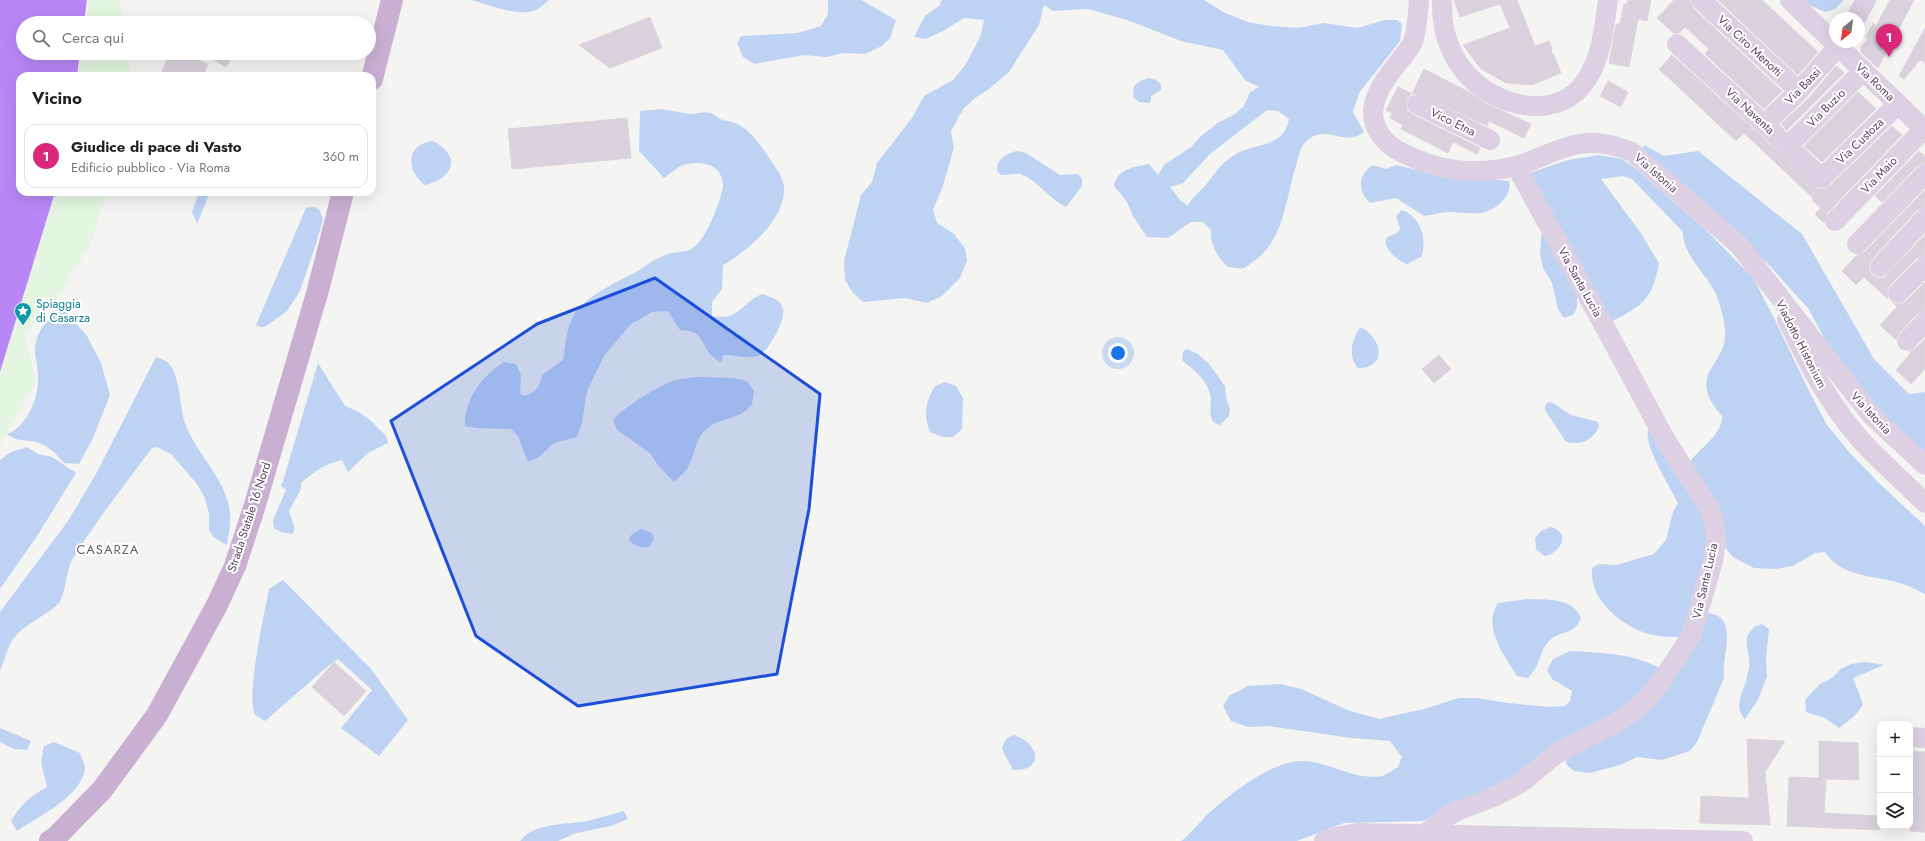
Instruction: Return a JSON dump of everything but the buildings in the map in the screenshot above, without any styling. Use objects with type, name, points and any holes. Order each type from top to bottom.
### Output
[{"type":"main road","points":[[374,72],[392,0]]},
{"type":"main road","name":"Strada Statale 16 Nord","points":[[50,841],[102,790],[156,715],[220,598],[235,566],[254,508],[318,290],[342,196]]},
{"type":"street","name":"Via Istonia","points":[[1419,0],[1413,42],[1386,79],[1375,103],[1373,119],[1381,137],[1389,144],[1418,161],[1445,169],[1494,170],[1516,166],[1577,145],[1597,143],[1614,145],[1632,152],[1739,245],[1872,416],[1925,465]]},
{"type":"street","points":[[1442,0],[1442,23],[1446,38],[1455,58],[1464,72],[1478,86],[1500,98],[1525,106],[1539,107],[1552,105],[1563,100],[1587,81],[1595,63],[1602,38],[1608,0]]},
{"type":"street","name":"Via Ciro Menotti","points":[[1701,0],[1799,91]]},
{"type":"street","name":"Via Roma","points":[[1790,0],[1829,34]]},
{"type":"street","points":[[1859,12],[1866,0]]},
{"type":"street","name":"Via Naventa","points":[[1677,44],[1822,178]]},
{"type":"street","name":"Via Bassi","points":[[1765,124],[1799,91],[1838,48]]},
{"type":"street","name":"Via Roma","points":[[1844,48],[1864,71],[1924,129]]},
{"type":"street","name":"Via Buzio","points":[[1788,146],[1864,71]]},
{"type":"street","name":"Vico Etna","points":[[1417,104],[1490,140]]},
{"type":"street","name":"Via Custoza","points":[[1822,178],[1898,104]]},
{"type":"street","name":"Via Maio","points":[[1835,221],[1924,129]]},
{"type":"street","name":"Via Santa Lucia","points":[[1424,834],[1457,811],[1513,788],[1528,779],[1556,754],[1612,726],[1640,706],[1667,673],[1692,633],[1713,561],[1716,541],[1714,520],[1709,508],[1665,439],[1604,324],[1516,166]]},
{"type":"street","points":[[1857,244],[1925,174]]},
{"type":"street","points":[[1880,267],[1925,218]]},
{"type":"street","points":[[1898,293],[1925,266]]},
{"type":"street","name":"Viadotto Histonium","points":[[1775,292],[1799,346],[1819,383],[1850,426],[1869,449],[1925,502]]},
{"type":"street","points":[[1907,341],[1925,322]]},
{"type":"street","points":[[1913,738],[1925,738]]},
{"type":"street","points":[[1324,841],[1357,833],[1743,841]]},
{"type":"highlighted area","points":[[655,278],[820,394],[809,509],[777,674],[578,706],[476,636],[391,421],[537,324]]},
{"type":"shaded area","points":[[0,0],[87,0],[85,16],[16,16],[16,60],[79,60],[78,72],[16,72],[16,196],[54,196],[0,372]]},
{"type":"shaded area","points":[[472,0],[549,0],[533,11],[519,12],[486,5]]},
{"type":"shaded area","points":[[828,0],[861,0],[896,20],[890,38],[882,46],[865,54],[843,53],[827,57],[804,55],[754,64],[743,57],[737,43],[741,36],[797,33],[821,26],[828,14]]},
{"type":"shaded area","points":[[942,0],[1204,0],[1225,13],[1248,22],[1270,26],[1298,28],[1324,23],[1357,28],[1385,20],[1397,20],[1402,24],[1400,41],[1359,93],[1353,112],[1364,132],[1356,136],[1349,137],[1323,134],[1316,135],[1306,141],[1299,155],[1282,218],[1272,242],[1254,261],[1244,268],[1240,268],[1228,267],[1221,259],[1213,246],[1211,230],[1203,222],[1191,222],[1168,238],[1147,237],[1134,218],[1127,202],[1114,186],[1118,176],[1122,172],[1137,166],[1149,164],[1158,175],[1164,165],[1191,147],[1200,137],[1216,124],[1235,114],[1244,106],[1250,92],[1259,87],[1245,80],[1223,50],[1181,41],[1127,20],[1088,9],[1053,11],[1044,5],[1039,25],[1009,72],[964,108],[951,132],[954,147],[942,189],[933,209],[937,223],[953,233],[965,248],[967,261],[960,278],[942,296],[927,303],[905,298],[863,302],[853,293],[845,280],[844,261],[861,195],[872,182],[877,163],[912,118],[924,96],[953,80],[966,64],[981,35],[984,20],[964,18],[943,31],[926,39],[914,37],[925,16],[939,6]],"holes":[[[1267,110],[1278,111],[1289,119],[1282,135],[1276,140],[1244,150],[1231,157],[1218,169],[1188,206],[1181,201],[1170,187],[1183,183],[1210,154]]]},
{"type":"shaded area","points":[[1806,0],[1844,0],[1835,9],[1825,12],[1807,4]]},
{"type":"shaded area","points":[[1149,78],[1156,80],[1161,84],[1161,90],[1151,96],[1151,101],[1149,103],[1139,102],[1133,97],[1134,86],[1140,81]]},
{"type":"shaded area","points":[[662,109],[692,114],[707,112],[720,119],[733,122],[741,126],[752,135],[780,174],[784,187],[783,199],[779,211],[764,233],[754,243],[723,265],[722,289],[712,302],[712,316],[721,317],[735,314],[749,302],[762,294],[775,299],[780,303],[783,309],[782,320],[772,341],[760,355],[747,357],[723,355],[721,362],[708,352],[700,337],[690,331],[680,330],[668,311],[652,312],[631,324],[604,356],[587,391],[582,423],[577,437],[554,443],[539,457],[528,462],[518,436],[511,429],[477,428],[465,426],[465,416],[471,398],[482,381],[488,374],[504,362],[516,364],[521,375],[520,393],[524,396],[532,393],[539,386],[542,375],[563,360],[570,324],[579,307],[602,290],[663,256],[684,252],[693,248],[705,234],[712,220],[723,185],[722,178],[715,168],[710,165],[697,163],[684,165],[664,178],[639,151],[640,111]]},
{"type":"shaded area","points":[[433,141],[448,153],[451,160],[451,166],[443,177],[435,182],[425,185],[414,173],[411,159],[417,147],[424,143]]},
{"type":"shaded area","points":[[1644,145],[1664,156],[1698,151],[1802,234],[1874,359],[1909,394],[1925,392],[1925,459],[1883,421],[1827,343],[1808,308],[1770,266],[1641,151]]},
{"type":"shaded area","points":[[1016,151],[1026,153],[1060,175],[1078,174],[1082,179],[1082,186],[1066,207],[1032,180],[1020,174],[1001,175],[997,171],[1000,160],[1008,154]]},
{"type":"shaded area","points":[[1599,155],[1622,159],[1636,169],[1705,229],[1753,278],[1827,425],[1849,452],[1881,485],[1925,526],[1925,594],[1903,584],[1850,571],[1841,567],[1825,552],[1815,553],[1793,566],[1775,569],[1754,568],[1733,557],[1724,546],[1721,511],[1688,465],[1714,436],[1721,423],[1722,416],[1711,401],[1707,389],[1707,379],[1710,370],[1721,352],[1724,342],[1725,329],[1724,320],[1712,286],[1691,257],[1684,241],[1683,232],[1632,179],[1622,176],[1601,179],[1640,232],[1659,263],[1653,287],[1643,301],[1637,307],[1608,324],[1529,173],[1568,160]]},
{"type":"shaded area","points":[[1373,165],[1386,169],[1397,165],[1432,174],[1509,181],[1510,187],[1502,202],[1486,212],[1446,212],[1424,216],[1396,198],[1370,203],[1363,193],[1361,183],[1364,173]]},
{"type":"shaded area","points":[[198,196],[208,196],[197,224],[192,212]]},
{"type":"shaded area","points":[[314,207],[319,209],[323,219],[300,291],[287,311],[265,327],[260,327],[256,325],[306,208]]},
{"type":"shaded area","points":[[1402,210],[1409,213],[1418,223],[1424,243],[1421,257],[1407,264],[1392,254],[1386,244],[1386,240],[1389,236],[1396,234],[1400,229],[1396,216]]},
{"type":"shaded area","points":[[1542,227],[1577,291],[1577,307],[1574,314],[1564,318],[1558,309],[1552,283],[1543,268],[1540,253]]},
{"type":"shaded area","points":[[56,312],[66,312],[87,336],[101,363],[110,395],[93,438],[79,464],[64,463],[53,451],[43,444],[15,439],[7,434],[21,425],[31,410],[37,393],[38,384],[35,351],[37,338],[41,329]]},
{"type":"shaded area","points":[[1360,328],[1367,331],[1375,340],[1379,352],[1375,362],[1371,365],[1358,368],[1353,359],[1352,348],[1354,337]]},
{"type":"shaded area","points":[[1187,349],[1198,354],[1209,364],[1225,386],[1226,397],[1230,409],[1229,416],[1220,425],[1215,423],[1211,417],[1211,398],[1206,384],[1199,375],[1182,360],[1183,352]]},
{"type":"shaded area","points":[[156,357],[167,362],[172,367],[175,374],[186,426],[196,446],[226,495],[230,516],[227,545],[213,537],[209,530],[209,513],[204,496],[197,484],[171,454],[157,447],[152,448],[81,545],[72,560],[63,595],[59,603],[18,633],[11,643],[0,670],[0,612],[68,521],[96,474]]},
{"type":"shaded area","points":[[318,363],[345,406],[357,411],[370,420],[386,436],[388,443],[368,453],[348,472],[342,460],[325,466],[301,483],[301,489],[289,511],[294,526],[294,531],[292,534],[281,532],[274,528],[273,520],[286,490],[281,486]]},
{"type":"shaded area","points":[[684,378],[733,378],[747,381],[754,391],[752,404],[737,416],[721,421],[704,431],[698,440],[688,468],[674,482],[658,465],[650,453],[617,430],[613,420],[633,403],[661,386]]},
{"type":"shaded area","points":[[945,382],[956,386],[963,398],[962,429],[953,437],[943,437],[930,432],[926,420],[927,403],[935,386]]},
{"type":"shaded area","points":[[1548,402],[1553,403],[1571,415],[1598,422],[1599,427],[1593,436],[1586,441],[1576,443],[1566,442],[1545,410],[1545,406]]},
{"type":"shaded area","points":[[1648,430],[1651,430],[1706,516],[1707,558],[1684,637],[1665,637],[1644,633],[1625,623],[1601,601],[1596,592],[1593,581],[1592,568],[1599,564],[1616,565],[1654,554],[1666,540],[1673,512],[1678,503],[1658,466],[1650,446]]},
{"type":"shaded area","points":[[27,447],[38,454],[52,457],[76,473],[37,536],[0,589],[0,460],[11,452]]},
{"type":"shaded area","points":[[1551,527],[1561,534],[1561,543],[1559,548],[1544,556],[1536,549],[1535,538],[1541,531]]},
{"type":"shaded area","points":[[641,529],[652,533],[654,539],[649,547],[638,546],[629,540],[630,536]]},
{"type":"shaded area","points":[[283,580],[371,669],[408,720],[379,756],[341,728],[372,690],[338,659],[265,721],[255,715],[253,705],[254,673],[269,589]]},
{"type":"shaded area","points":[[1528,599],[1551,600],[1565,603],[1572,606],[1581,618],[1574,628],[1553,637],[1549,641],[1543,649],[1535,668],[1528,678],[1517,676],[1506,659],[1497,641],[1492,622],[1498,603]]},
{"type":"shaded area","points":[[1706,613],[1717,615],[1723,621],[1726,628],[1727,638],[1724,678],[1697,742],[1690,751],[1662,760],[1637,757],[1620,765],[1590,773],[1574,771],[1566,764],[1567,755],[1628,726]]},
{"type":"shaded area","points":[[1762,624],[1769,629],[1766,659],[1767,676],[1758,700],[1745,719],[1739,708],[1749,666],[1749,656],[1746,643],[1747,637],[1754,627]]},
{"type":"shaded area","points":[[1570,651],[1606,653],[1630,657],[1652,664],[1663,670],[1645,692],[1528,769],[1423,821],[1344,823],[1297,841],[1181,841],[1209,813],[1229,796],[1253,779],[1279,766],[1292,762],[1314,762],[1352,774],[1372,777],[1382,776],[1398,767],[1402,757],[1390,741],[1352,738],[1268,726],[1248,727],[1231,721],[1223,706],[1229,696],[1248,686],[1280,684],[1301,689],[1350,711],[1379,719],[1424,709],[1459,698],[1477,698],[1550,707],[1565,706],[1570,701],[1572,691],[1552,679],[1547,670],[1553,659]]},
{"type":"shaded area","points":[[1865,662],[1884,665],[1853,678],[1863,704],[1859,711],[1850,720],[1839,728],[1825,718],[1806,712],[1805,700],[1820,684],[1832,678],[1841,669],[1851,664]]},
{"type":"shaded area","points":[[0,728],[31,741],[27,750],[14,749],[0,742]]},
{"type":"shaded area","points":[[1014,735],[1029,744],[1035,756],[1031,766],[1024,769],[1013,770],[1002,749],[1006,740]]},
{"type":"shaded area","points":[[54,742],[80,753],[85,766],[85,771],[80,783],[65,799],[17,831],[11,821],[18,810],[36,793],[47,787],[41,762],[44,746]]},
{"type":"shaded area","points":[[624,811],[628,819],[611,826],[576,833],[558,841],[520,841],[526,835],[542,827],[587,821]]},
{"type":"sand","points":[[89,0],[120,0],[122,16],[87,16]]},
{"type":"sand","points":[[80,60],[128,60],[129,72],[79,72]]},
{"type":"sand","name":"Spiaggia di Casarza","points":[[54,196],[106,196],[91,243],[58,298],[25,333],[36,382],[0,445],[0,372]]},
{"type":"place","name":"Giudice di pace di Vasto","points":[[1889,57]]},
{"type":"place","name":"Spiaggia di Casarza","points":[[23,326]]},
{"type":"district","name":"CASARZA","points":[[108,549]]}]
